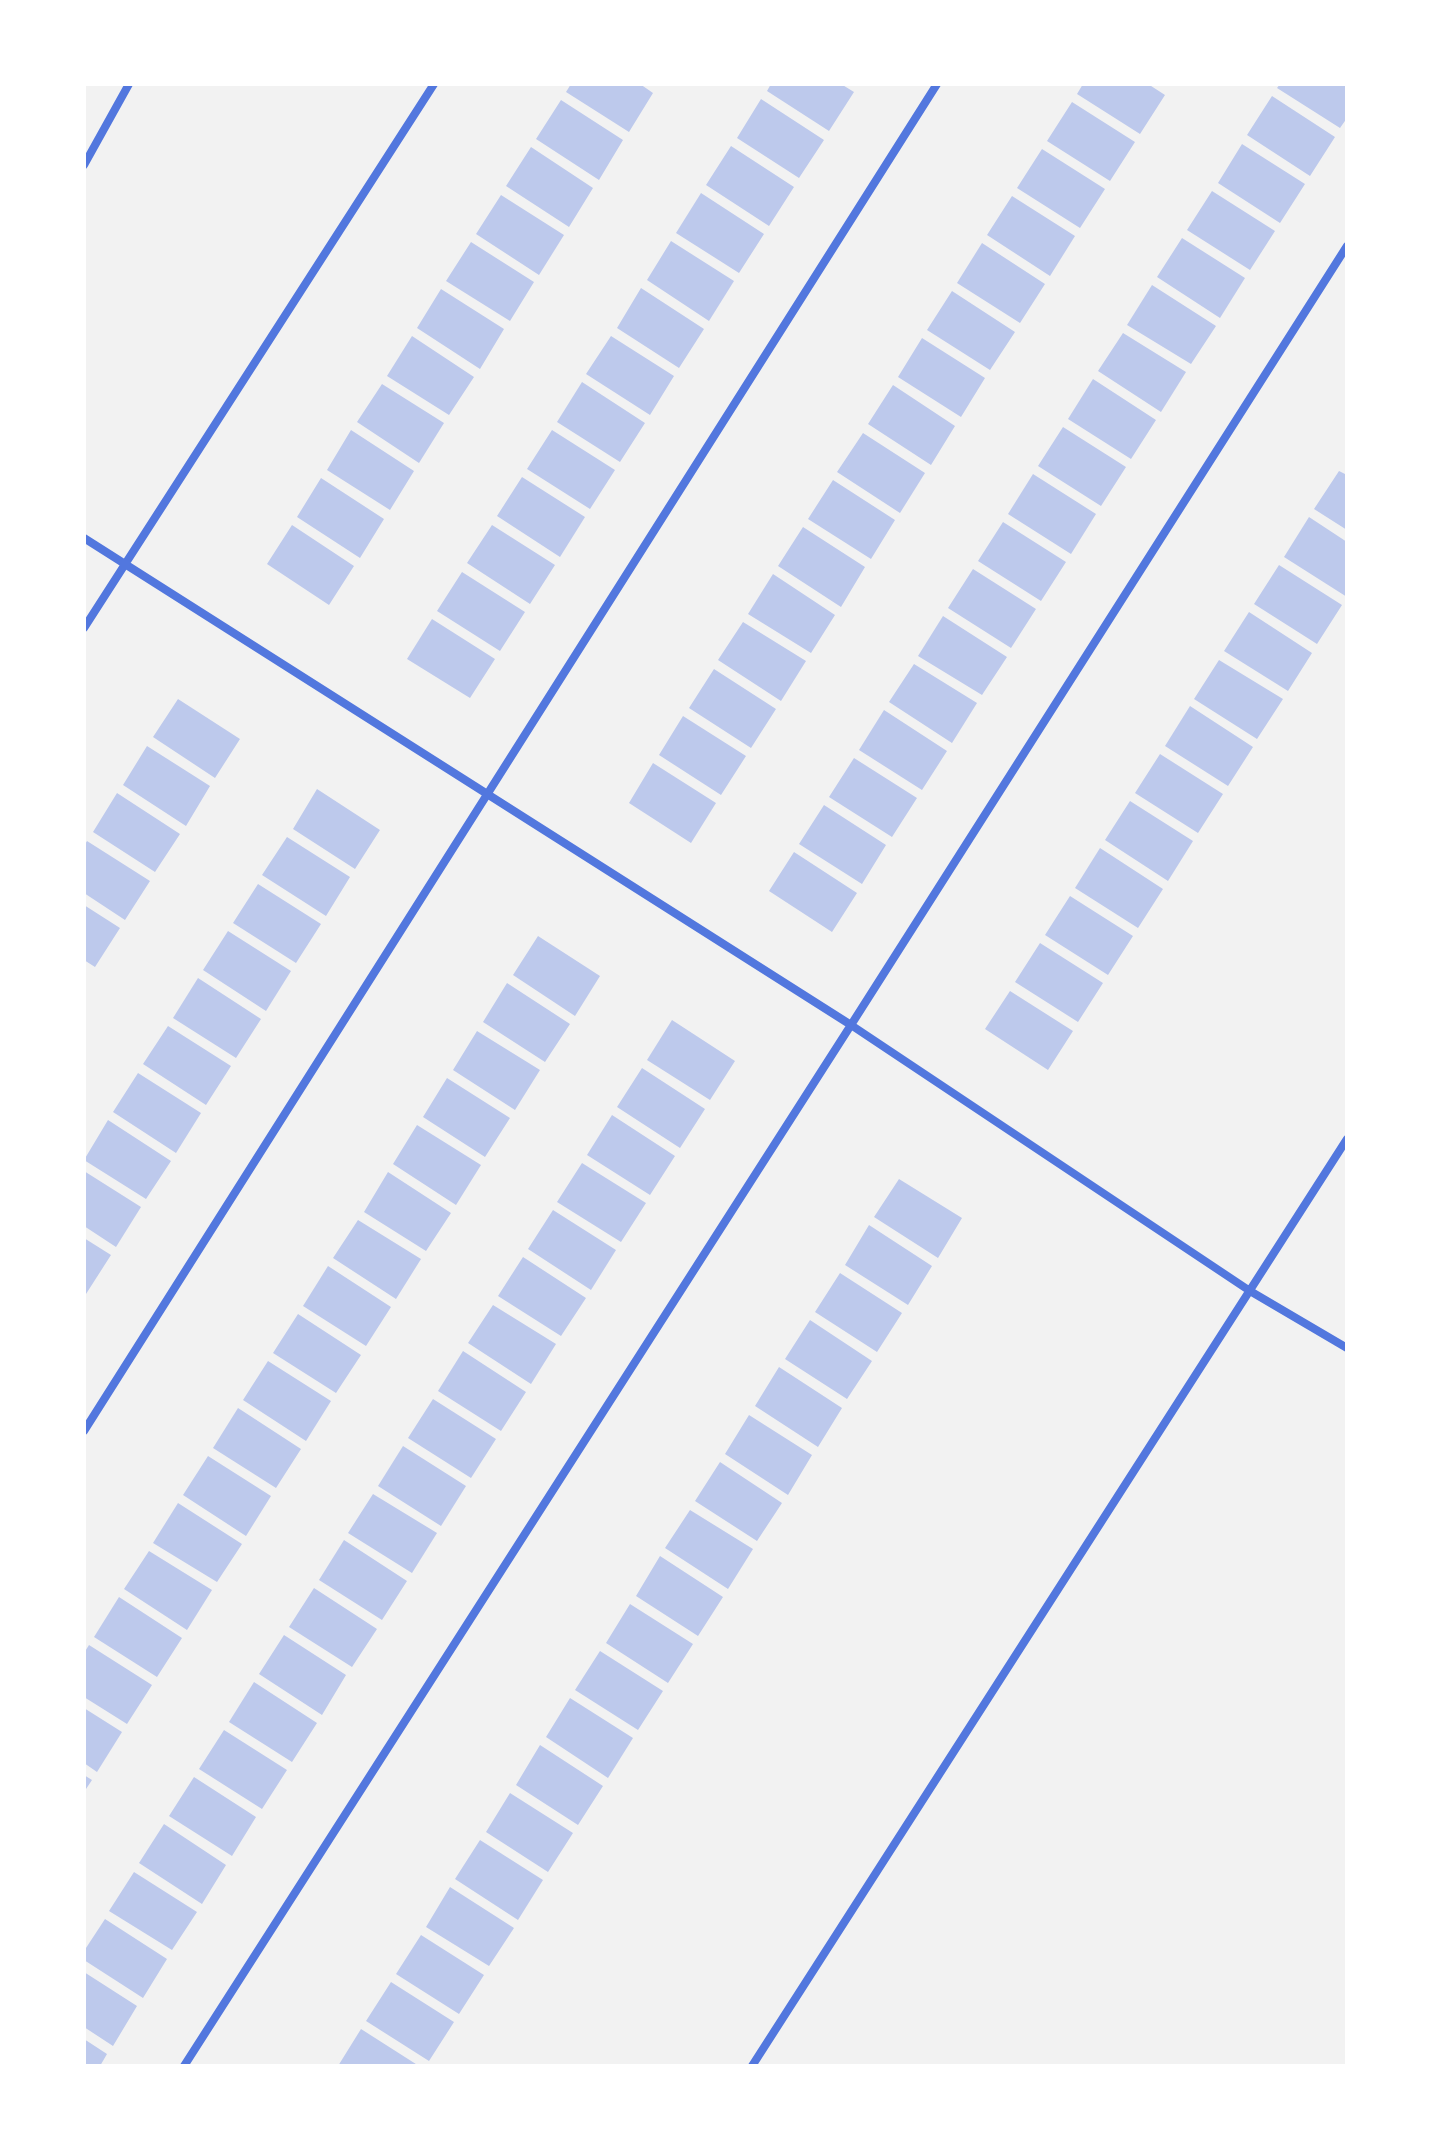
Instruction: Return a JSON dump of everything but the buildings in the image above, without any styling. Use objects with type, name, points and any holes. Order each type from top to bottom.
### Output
[{"type":"street","points":[[84,165],[129,84]]},
{"type":"street","points":[[84,628],[434,84]]},
{"type":"street","points":[[84,1431],[937,84]]},
{"type":"street","points":[[184,2066],[1347,246]]},
{"type":"street","points":[[84,538],[851,1025],[1250,1291],[1347,1348]]},
{"type":"street","points":[[752,2066],[1347,1139]]}]
